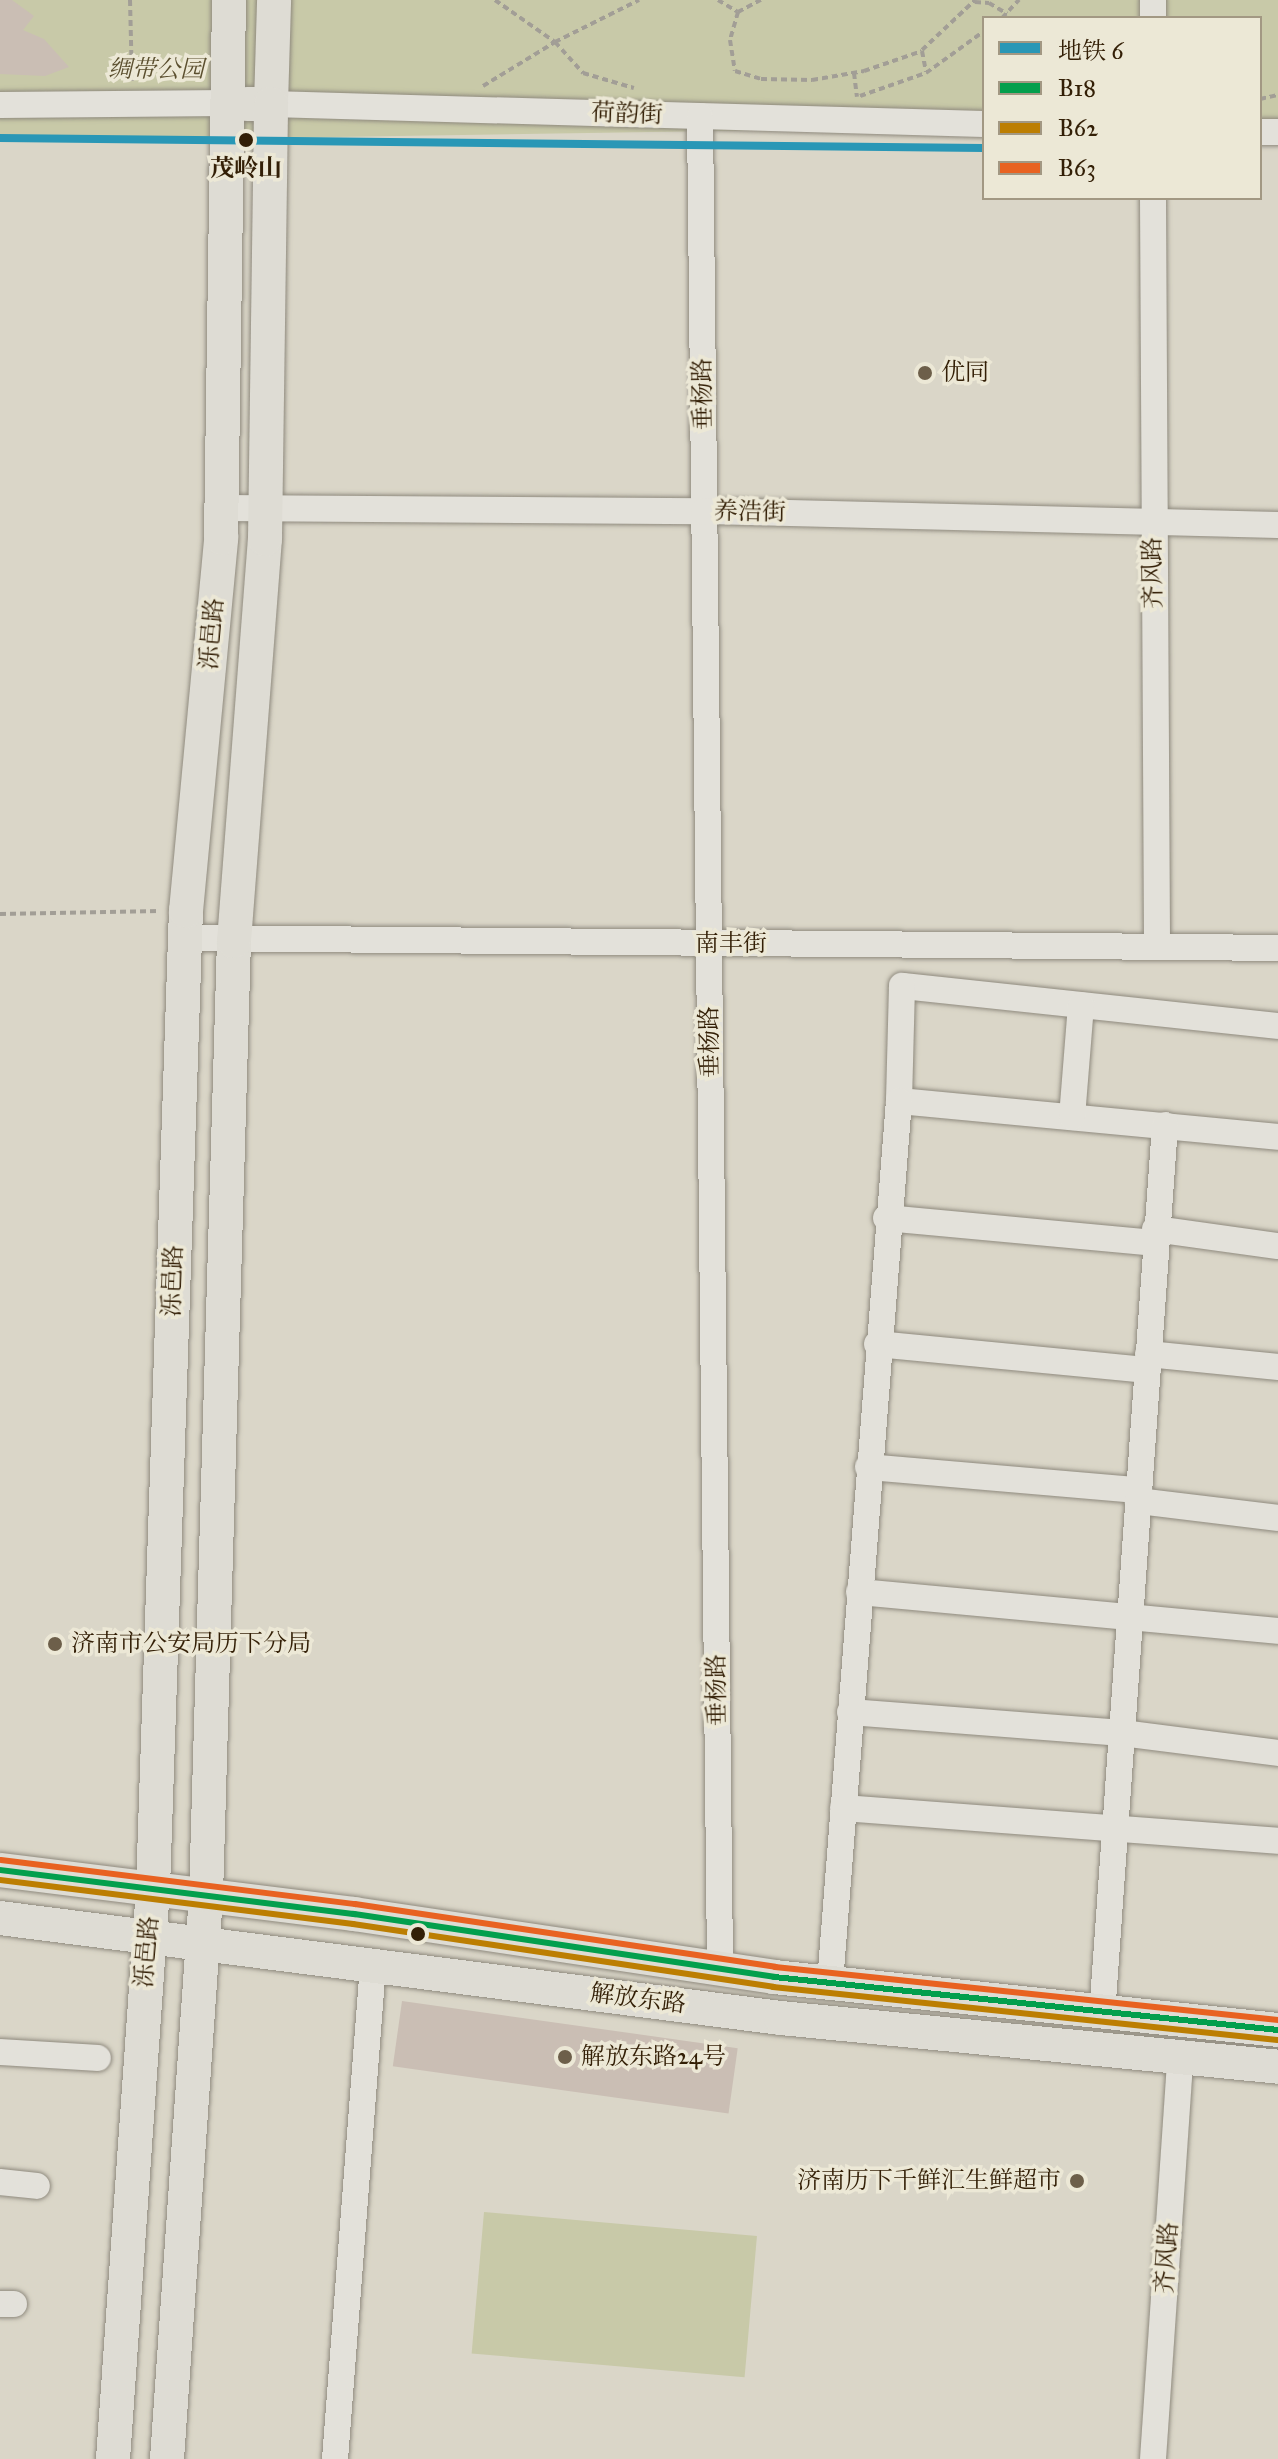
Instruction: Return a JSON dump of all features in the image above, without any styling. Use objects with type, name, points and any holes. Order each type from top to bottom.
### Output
[{"type":"main road","name":"泺邑路","points":[[113,2459],[147,1934],[153,1888],[185,924],[222,508],[229,0]]},
{"type":"main road","name":"泺邑路","points":[[167,2459],[206,1895],[234,941],[265,511],[274,0]]},
{"type":"main road","points":[[227,103],[271,104]]},
{"type":"main road","name":"解放东路","points":[[0,1870],[206,1895],[830,1983],[1102,2015],[1278,2030]]},
{"type":"main road","name":"解放东路","points":[[0,1918],[147,1934],[781,2018],[1278,2067]]},
{"type":"street","points":[[0,105],[227,103]]},
{"type":"street","name":"荷韵街","points":[[271,104],[982,124]]},
{"type":"street","name":"垂杨路","points":[[700,116],[720,1969]]},
{"type":"street","name":"齐风路","points":[[1153,200],[1157,947]]},
{"type":"street","name":"养浩街","points":[[222,508],[265,511],[704,511],[1278,525]]},
{"type":"street","name":"南丰街","points":[[185,924],[234,941],[1278,948]]},
{"type":"street","points":[[830,1983],[886,1218],[899,1101],[902,986],[1278,1026]]},
{"type":"street","points":[[1072,1117],[1081,1005]]},
{"type":"street","points":[[899,1101],[1278,1137]]},
{"type":"street","points":[[1102,2015],[1165,1125]]},
{"type":"street","points":[[886,1218],[1278,1246]]},
{"type":"street","points":[[877,1344],[1148,1362],[1278,1367]]},
{"type":"street","points":[[868,1467],[1139,1496],[1278,1518]]},
{"type":"street","points":[[859,1592],[1278,1631]]},
{"type":"street","points":[[850,1712],[1122,1733],[1278,1753]]},
{"type":"street","points":[[843,1808],[1278,1841]]},
{"type":"street","points":[[335,2459],[373,1965]]},
{"type":"street","points":[[0,2052],[98,2058]]},
{"type":"street","name":"齐风路","points":[[1153,2459],[1180,2058]]},
{"type":"street","points":[[0,2182],[37,2186]]},
{"type":"path","points":[[130,0],[131,104]]},
{"type":"path","points":[[495,0],[555,42],[583,73],[649,93]]},
{"type":"path","points":[[446,109],[555,42],[639,0]]},
{"type":"path","points":[[718,0],[738,12]]},
{"type":"path","points":[[761,0],[738,12],[730,40],[735,71],[761,79],[812,80],[854,73],[922,51],[975,1],[989,3],[1007,14]]},
{"type":"path","points":[[1004,16],[1019,0]]},
{"type":"path","points":[[842,98],[857,97],[926,73],[982,32]]},
{"type":"path","points":[[922,51],[926,73]]},
{"type":"path","points":[[854,73],[857,97]]},
{"type":"path","points":[[0,914],[185,924]]},
{"type":"green space","name":"绸带公园","points":[[0,0],[1278,0],[1278,123],[1262,123],[1262,16],[982,16],[982,127],[0,142]]},
{"type":"green space","points":[[484,2212],[757,2236],[745,2377],[472,2353]]},
{"type":"building","points":[[0,0],[12,0],[34,16],[23,30],[44,39],[69,67],[45,76],[0,74]]},
{"type":"building","name":"解放东路24号","points":[[402,2001],[738,2048],[729,2114],[393,2066]]},
{"type":"metro line","name":"6","points":[[0,138],[982,148]]},
{"type":"transit line","name":"B63","points":[[1,1860],[355,1904],[775,1967],[1278,2020]]},
{"type":"transit line","name":"B18","points":[[0,1870],[354,1914],[774,1977],[1278,2030]]},
{"type":"transit line","name":"B62","points":[[0,1880],[353,1924],[773,1987],[1277,2040]]},
{"type":"place","name":"茂岭山","points":[[246,140]]},
{"type":"place","name":"优同","points":[[925,373]]},
{"type":"place","name":"济南市公安局历下分局","points":[[55,1644]]},
{"type":"place","name":"解放东路24号","points":[[565,2057]]},
{"type":"place","name":"济南历下千鲜汇生鲜超市","points":[[1077,2181]]}]
